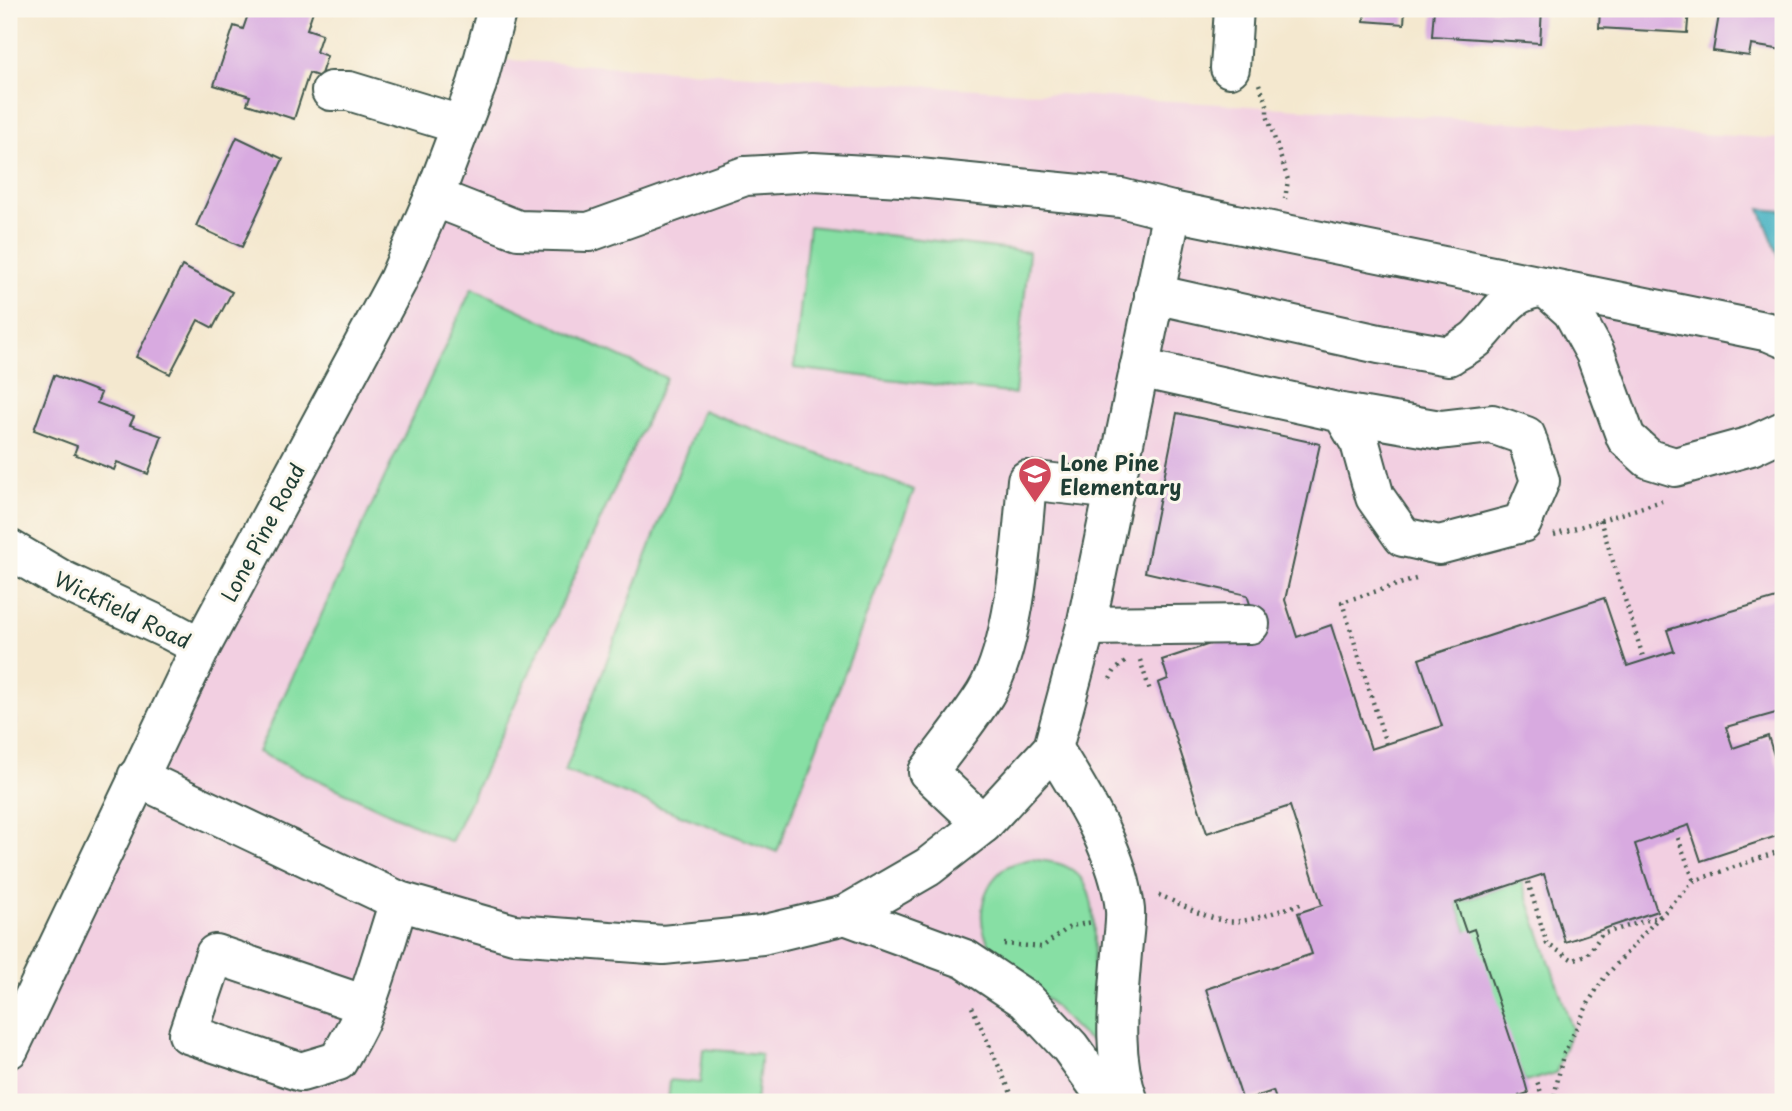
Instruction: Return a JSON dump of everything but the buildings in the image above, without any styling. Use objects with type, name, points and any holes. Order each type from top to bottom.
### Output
[{"type":"street","name":"Lone Pine Road","points":[[9,1049],[201,647],[398,280],[435,197],[477,84],[497,9]]},
{"type":"street","points":[[1230,65],[1234,9]]},
{"type":"street","points":[[331,91],[349,91],[461,125]]},
{"type":"street","points":[[435,197],[518,230],[589,232],[745,176],[813,172],[919,178],[1121,198],[1171,211],[1769,332],[1783,338]]},
{"type":"street","points":[[137,777],[399,901],[514,934],[663,945],[762,935],[845,915],[928,867],[984,824],[1053,748],[1086,626],[1171,211]]},
{"type":"street","points":[[1154,293],[1379,344],[1449,356],[1475,340],[1507,302],[1526,289],[1545,287],[1572,312],[1595,354],[1626,439],[1649,459],[1675,467],[1751,446],[1783,431]]},
{"type":"street","points":[[1139,368],[1342,413],[1440,430],[1492,424],[1526,436],[1540,481],[1522,523],[1440,545],[1403,537],[1376,497],[1360,443],[1342,413]]},
{"type":"street","points":[[984,824],[928,772],[986,692],[1001,653],[1011,613],[1022,540],[1027,480],[1115,490]]},
{"type":"street","name":"Wickfield Road","points":[[9,549],[62,580],[201,647]]},
{"type":"street","points":[[1086,626],[1250,624]]},
{"type":"street","points":[[1053,748],[1119,874],[1125,912],[1117,1017],[1119,1055],[1129,1102]]},
{"type":"street","points":[[365,1005],[399,901]]},
{"type":"street","points":[[845,915],[965,959],[1026,1000],[1070,1047],[1106,1102]]},
{"type":"path","points":[[1230,65],[1252,69],[1268,104],[1267,115],[1288,180],[1279,232]]},
{"type":"path","points":[[1549,536],[1666,499]]},
{"type":"path","points":[[1600,520],[1644,660]]},
{"type":"path","points":[[1386,744],[1342,602],[1420,577]]},
{"type":"path","points":[[1678,838],[1694,881]]},
{"type":"path","points":[[1553,1102],[1563,1055],[1604,978],[1694,881],[1783,850]]},
{"type":"path","points":[[1528,882],[1547,944],[1573,960],[1588,954],[1602,934],[1661,916]]},
{"type":"path","points":[[970,1002],[1015,1102]]},
{"type":"path","points":[[1530,1102],[1543,1098],[1537,1081]]},
{"type":"shaded area","name":"Lone Pine Elementary","points":[[477,58],[1783,139],[1783,1102],[9,1102],[9,1063],[424,225]]},
{"type":"green space","points":[[809,226],[1029,252],[1015,394],[794,368]]},
{"type":"green space","points":[[472,288],[666,378],[451,842],[258,752]]},
{"type":"green space","points":[[702,410],[914,490],[777,852],[565,771]]},
{"type":"green space","points":[[1031,859],[1071,869],[1084,883],[1089,895],[1094,924],[1093,982],[1099,1035],[1097,1042],[1079,1032],[1049,1001],[1005,963],[993,950],[983,929],[982,906],[990,885],[1005,868]]},
{"type":"green space","points":[[1522,881],[1572,1028],[1556,1073],[1525,1082],[1456,903]]},
{"type":"green space","points":[[703,1049],[761,1054],[756,1102],[668,1102],[670,1080],[700,1083]]},
{"type":"water","points":[[1760,209],[1783,211],[1783,267]]},
{"type":"place","name":"Lone Pine Elementary","points":[[1035,504]]}]
